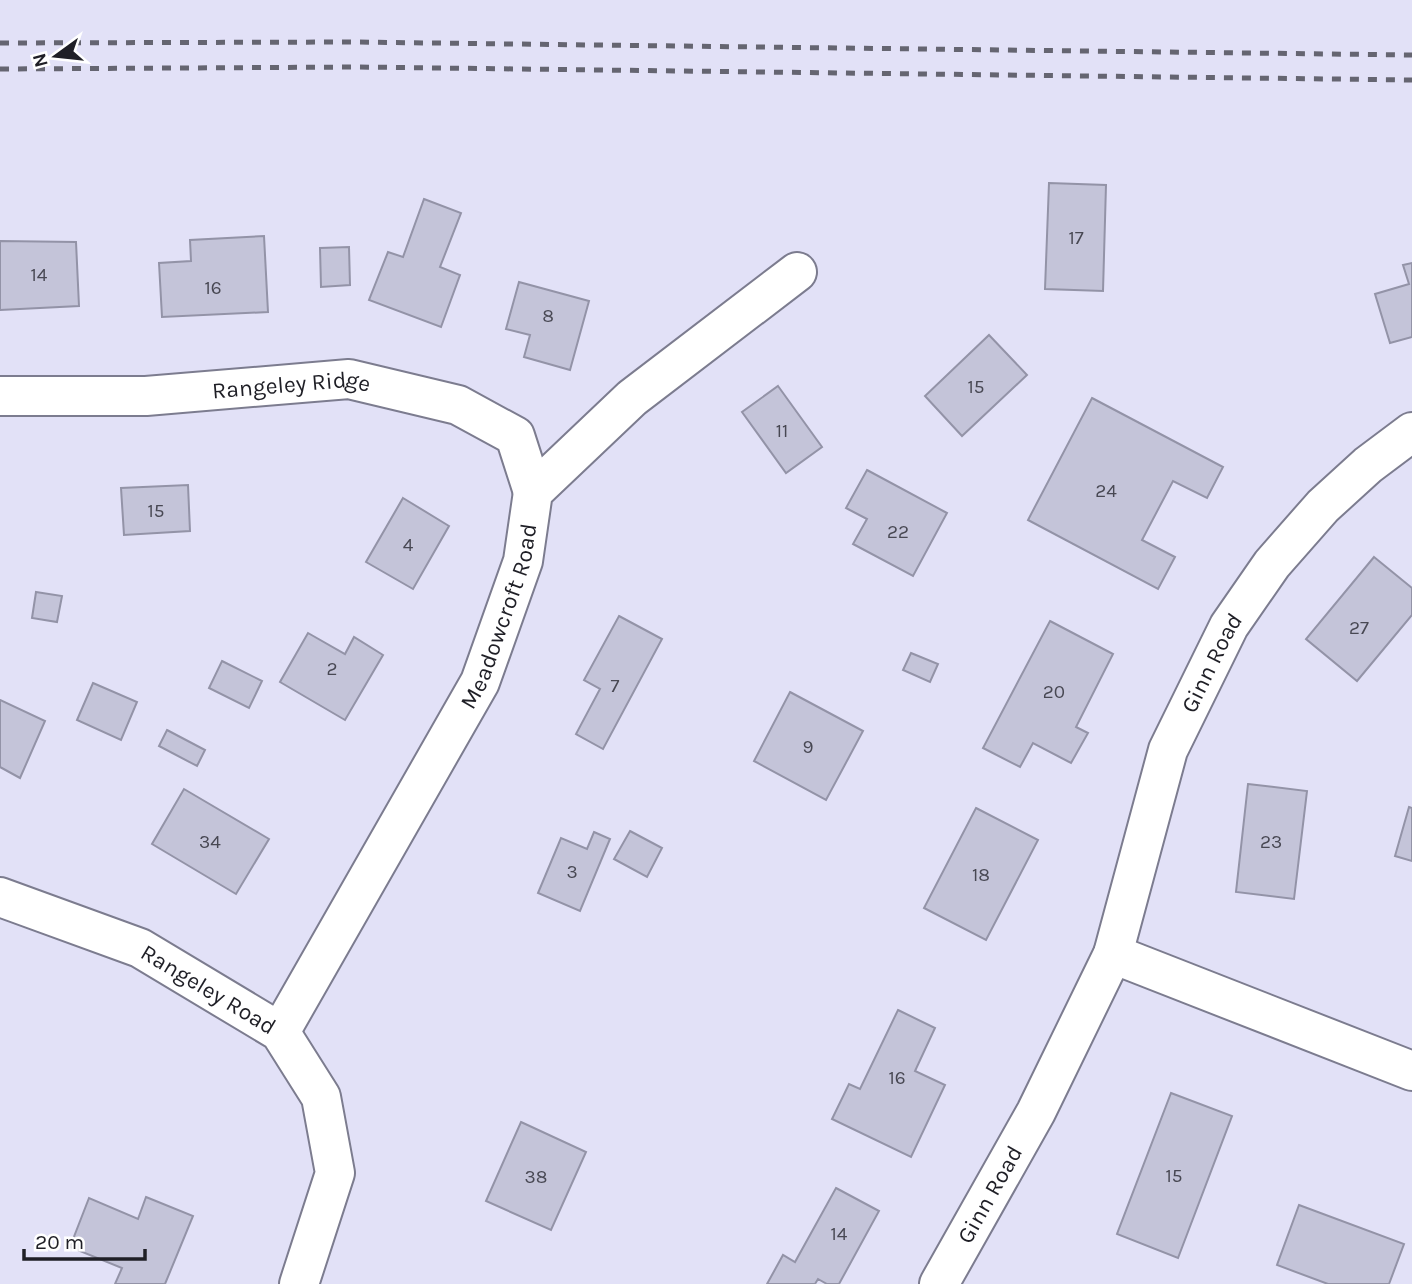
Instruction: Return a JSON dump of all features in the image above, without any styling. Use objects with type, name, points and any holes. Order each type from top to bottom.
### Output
[{"type":"street","name":"Meadowcroft Road","points":[[280,1032],[480,682],[523,561],[533,492],[632,398],[797,272]]},
{"type":"street","name":"Rangeley Ridge","points":[[0,396],[146,396],[349,379],[458,405],[515,436],[533,492]]},
{"type":"street","name":"Ginn Road","points":[[939,1284],[1035,1112],[1113,954],[1168,750],[1229,626],[1272,564],[1323,506],[1368,464],[1412,432]]},
{"type":"street","name":"Rangeley Road","points":[[0,897],[140,948],[280,1032],[321,1097],[335,1173],[299,1284]]},
{"type":"street","points":[[1113,954],[1412,1071]]},
{"type":"building","points":[[1049,183],[1106,185],[1103,291],[1045,289]]},
{"type":"building","points":[[424,199],[461,213],[440,267],[460,275],[441,327],[369,300],[388,252],[403,257]]},
{"type":"building","points":[[264,236],[268,312],[162,317],[159,263],[191,261],[190,240]]},
{"type":"building","points":[[0,241],[76,242],[79,306],[0,310]]},
{"type":"building","points":[[349,247],[350,285],[321,287],[320,248]]},
{"type":"building","points":[[1412,263],[1412,337],[1390,343],[1375,294],[1409,284],[1403,265]]},
{"type":"building","points":[[519,282],[589,301],[570,370],[524,357],[530,335],[506,329]]},
{"type":"building","points":[[989,335],[1027,375],[962,436],[925,396]]},
{"type":"building","points":[[778,386],[822,447],[786,473],[742,412]]},
{"type":"building","points":[[1092,398],[1223,467],[1207,498],[1173,481],[1142,540],[1175,557],[1158,589],[1028,520]]},
{"type":"building","points":[[867,470],[947,513],[913,576],[853,544],[867,519],[846,508]]},
{"type":"building","points":[[188,485],[190,531],[124,535],[121,488]]},
{"type":"building","points":[[403,498],[449,526],[413,589],[366,562]]},
{"type":"building","points":[[1374,557],[1412,588],[1412,615],[1357,681],[1306,639]]},
{"type":"building","points":[[36,592],[62,596],[57,622],[32,618]]},
{"type":"building","points":[[619,616],[662,639],[603,749],[576,734],[600,689],[584,680]]},
{"type":"building","points":[[1050,621],[1113,654],[1076,727],[1088,733],[1071,763],[1033,743],[1020,767],[983,748]]},
{"type":"building","points":[[308,633],[345,654],[354,637],[383,655],[345,720],[280,682]]},
{"type":"building","points":[[911,653],[938,664],[930,682],[903,670]]},
{"type":"building","points":[[222,661],[262,681],[249,708],[209,688]]},
{"type":"building","points":[[93,683],[137,702],[121,740],[77,720]]},
{"type":"building","points":[[790,692],[863,731],[826,800],[754,761]]},
{"type":"building","points":[[0,700],[45,721],[20,778],[0,767]]},
{"type":"building","points":[[167,730],[205,750],[197,766],[159,746]]},
{"type":"building","points":[[1248,784],[1307,791],[1294,899],[1236,892]]},
{"type":"building","points":[[184,789],[269,839],[236,894],[152,844]]},
{"type":"building","points":[[1409,807],[1412,808],[1412,861],[1395,856]]},
{"type":"building","points":[[976,808],[1038,840],[986,940],[924,908]]},
{"type":"building","points":[[630,831],[662,848],[647,877],[614,859]]},
{"type":"building","points":[[594,832],[610,839],[580,911],[538,893],[561,838],[587,849]]},
{"type":"building","points":[[898,1010],[935,1028],[915,1071],[945,1085],[911,1157],[832,1119],[849,1084],[860,1089]]},
{"type":"building","points":[[1171,1093],[1232,1116],[1178,1258],[1117,1234]]},
{"type":"building","points":[[521,1122],[586,1152],[551,1230],[486,1201]]},
{"type":"building","points":[[836,1188],[879,1211],[839,1284],[827,1284],[818,1279],[815,1284],[767,1284],[783,1255],[795,1262]]},
{"type":"building","points":[[146,1197],[193,1216],[165,1284],[115,1284],[122,1268],[70,1247],[89,1198],[138,1219]]},
{"type":"building","points":[[1299,1205],[1404,1244],[1389,1284],[1328,1284],[1277,1265]]},
{"type":"railway","points":[[0,43],[350,42],[1412,55]]},
{"type":"railway","points":[[0,69],[357,67],[1412,80]]}]
